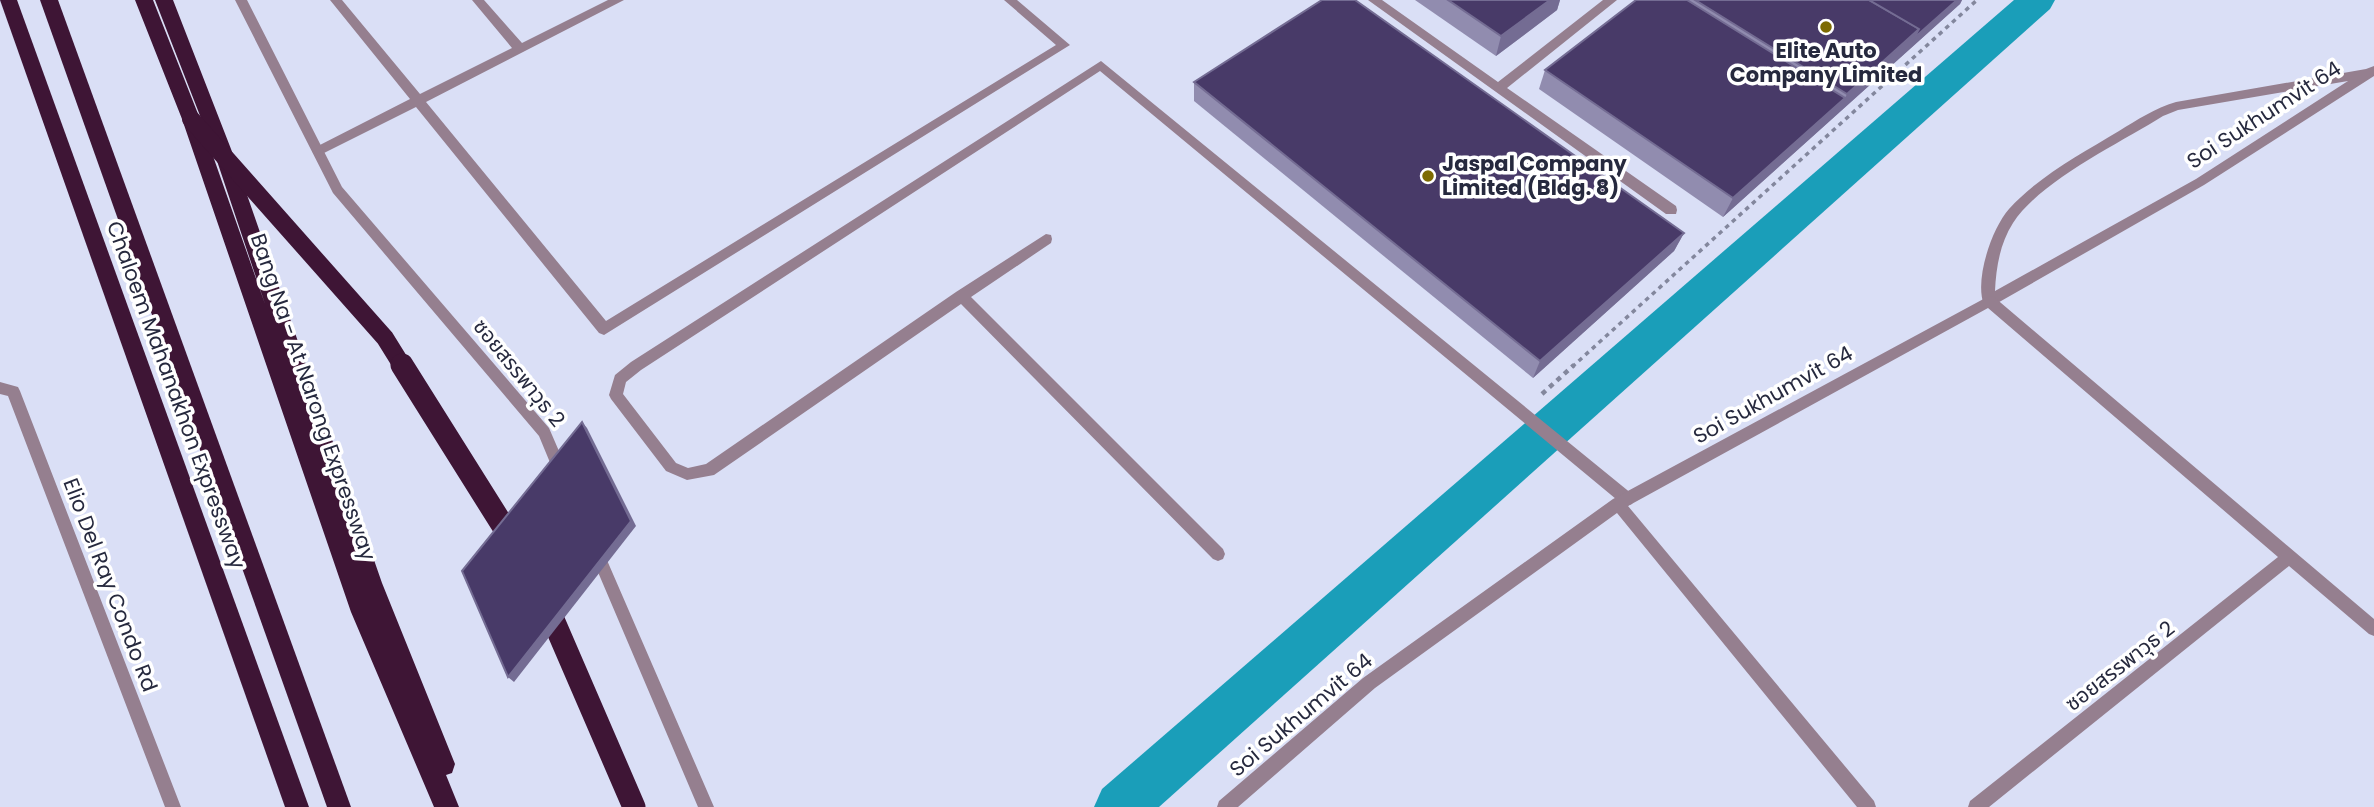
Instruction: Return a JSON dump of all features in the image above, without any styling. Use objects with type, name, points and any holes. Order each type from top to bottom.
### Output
[{"type":"highway","name":"Chaloem Mahanakhon Expressway","points":[[9,0],[297,807]]},
{"type":"highway","points":[[49,0],[339,807]]},
{"type":"highway","name":"Bang Na - At Narong Expressway","points":[[144,0],[191,119],[362,612],[447,807]]},
{"type":"highway","points":[[164,0],[222,149],[371,583],[461,807]]},
{"type":"highway","points":[[191,119],[385,338],[531,570],[634,807]]},
{"type":"street","name":"ซอยสรรพาวุธ 2","points":[[241,0],[337,190],[544,432],[566,482]]},
{"type":"street","points":[[478,0],[520,49]]},
{"type":"street","points":[[318,151],[618,0]]},
{"type":"street","points":[[342,2],[418,101],[604,329],[1064,45],[1010,0]]},
{"type":"street","points":[[1374,0],[1671,210]]},
{"type":"street","points":[[1498,88],[1611,0]]},
{"type":"street","points":[[1046,239],[709,470],[687,474],[671,467],[616,395],[620,379],[636,366],[1101,65],[1586,464],[1622,502],[1868,807]]},
{"type":"street","points":[[2372,71],[2176,106],[2159,113],[2035,191],[2010,216],[1987,275],[1989,300],[2374,629]]},
{"type":"street","name":"Soi Sukhumvit 64","points":[[1225,807],[1369,683],[1622,502],[2200,181],[2372,71]]},
{"type":"street","points":[[961,296],[1218,554]]},
{"type":"street","name":"Elio Del Ray Condo Rd","points":[[0,388],[13,391],[173,807]]},
{"type":"street","points":[[587,532],[706,807]]},
{"type":"street","name":"ซอยสรรพาวุธ 2","points":[[1976,807],[2290,556]]},
{"type":"path","points":[[1528,415],[1977,0]]},
{"type":"building","name":"Jaspal Company Limited (Bldg. 8)","points":[[1322,0],[1355,0],[1684,233],[1540,361],[1194,82]]},
{"type":"building","points":[[1448,0],[1550,0],[1501,36]]},
{"type":"building","points":[[1636,0],[1687,0],[1845,98],[1733,198],[1545,70]]},
{"type":"building","points":[[1695,0],[1869,0],[1919,29],[1847,94]]},
{"type":"building","points":[[1869,0],[1957,0],[1913,39],[1919,29]]},
{"type":"building","points":[[582,422],[631,521],[508,677],[462,571]]},
{"type":"waterway","points":[[1120,807],[2037,0]]},
{"type":"place","name":"Elite Auto Company Limited","points":[[1826,27]]},
{"type":"place","name":"Jaspal Company Limited (Bldg. 8)","points":[[1428,176]]}]
